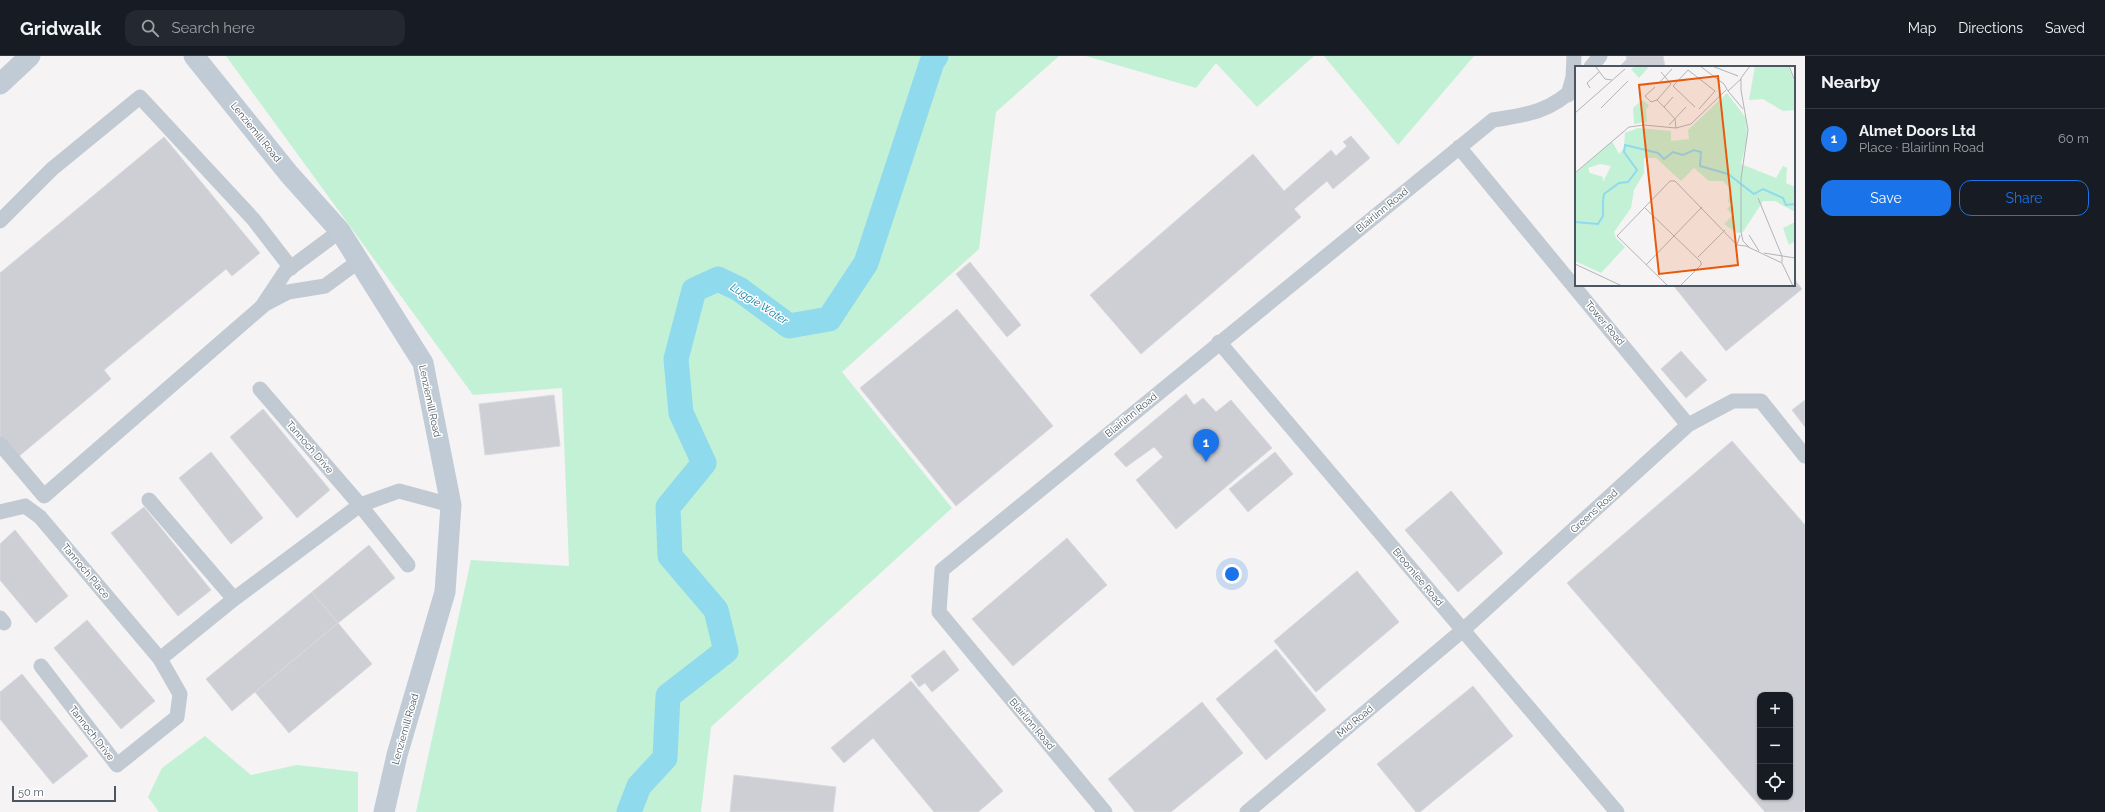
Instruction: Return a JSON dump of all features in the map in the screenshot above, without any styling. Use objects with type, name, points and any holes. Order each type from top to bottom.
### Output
[{"type":"main road","points":[[0,84],[30,56]]},
{"type":"main road","name":"Lenziemill Road","points":[[194,56],[289,174],[340,231],[423,363],[451,505],[444,592],[397,755],[384,812]]},
{"type":"street","name":"Blairlinn Road","points":[[1105,812],[939,612],[942,570],[1219,342],[1493,120],[1536,113],[1572,91],[1574,56]]},
{"type":"street","points":[[1592,66],[1600,56]]},
{"type":"street","points":[[0,222],[52,169],[140,97],[254,220],[292,268]]},
{"type":"street","name":"Tower Road","points":[[1459,147],[1688,425]]},
{"type":"street","points":[[265,304],[263,305],[285,272],[340,231]]},
{"type":"street","points":[[0,444],[44,496],[265,304],[288,292],[325,286],[359,262]]},
{"type":"street","name":"Broomlee Road","points":[[1219,342],[1617,812]]},
{"type":"street","name":"Tannoch Drive","points":[[260,389],[360,505],[408,565]]},
{"type":"street","name":"Greens Road","points":[[1463,630],[1688,425],[1733,401],[1761,402],[1805,456]]},
{"type":"street","points":[[160,659],[234,599],[360,505],[400,491],[451,505]]},
{"type":"street","points":[[149,500],[234,599]]},
{"type":"street","name":"Tannoch Place","points":[[0,512],[25,506],[40,517],[160,659]]},
{"type":"street","name":"Mid Road","points":[[1247,812],[1463,630]]},
{"type":"street","name":"Tannoch Drive","points":[[41,666],[117,765],[177,717],[180,694],[160,659]]},
{"type":"green space","points":[[226,56],[1059,56],[996,112],[979,249],[842,372],[952,508],[711,727],[701,812],[416,812],[471,560],[569,566],[562,388],[473,395]]},
{"type":"green space","points":[[1086,56],[1314,56],[1257,107],[1216,63],[1196,88]]},
{"type":"green space","points":[[1324,56],[1474,56],[1398,145]]},
{"type":"green space","points":[[205,736],[251,775],[297,765],[358,772],[358,812],[159,812],[148,797],[162,768]]},
{"type":"building","points":[[1626,56],[1663,56],[1665,66],[1620,66],[1627,59]]},
{"type":"building","points":[[1351,136],[1370,158],[1333,189],[1327,181],[1294,209],[1301,217],[1141,354],[1090,295],[1253,154],[1284,191],[1331,150],[1336,156],[1347,146],[1343,142]]},
{"type":"building","points":[[164,137],[260,253],[232,276],[226,269],[104,370],[111,379],[18,457],[0,436],[0,273]]},
{"type":"building","points":[[970,262],[1021,325],[1007,337],[956,274]]},
{"type":"building","points":[[1795,280],[1802,289],[1726,351],[1674,286],[1795,286]]},
{"type":"building","points":[[957,309],[1053,426],[956,506],[860,388]]},
{"type":"building","points":[[1681,351],[1707,380],[1686,398],[1661,369]]},
{"type":"building","points":[[1186,394],[1194,405],[1203,398],[1216,412],[1231,400],[1272,448],[1176,529],[1136,480],[1163,457],[1154,447],[1126,467],[1114,454]]},
{"type":"building","points":[[554,395],[560,446],[485,455],[479,404]]},
{"type":"building","points":[[1805,400],[1805,427],[1792,410]]},
{"type":"building","points":[[263,409],[330,490],[297,518],[230,437]]},
{"type":"building","points":[[1732,441],[1805,525],[1805,809],[1802,812],[1765,812],[1567,583]]},
{"type":"building","points":[[211,452],[263,518],[231,544],[179,478]]},
{"type":"building","points":[[1275,452],[1293,474],[1248,512],[1229,489]]},
{"type":"building","points":[[1451,491],[1503,553],[1458,592],[1405,530]]},
{"type":"building","points":[[144,507],[211,590],[178,616],[111,533]]},
{"type":"building","points":[[15,530],[68,596],[36,623],[0,580],[0,544]]},
{"type":"building","points":[[1067,538],[1107,585],[1013,666],[972,619]]},
{"type":"building","points":[[369,545],[395,578],[338,623],[312,592]]},
{"type":"building","points":[[1357,571],[1399,622],[1316,692],[1274,641]]},
{"type":"building","points":[[312,592],[338,623],[232,711],[206,679]]},
{"type":"building","points":[[87,620],[155,701],[121,729],[54,648]]},
{"type":"building","points":[[338,623],[372,664],[289,733],[255,692]]},
{"type":"building","points":[[1276,649],[1326,710],[1266,760],[1216,699]]},
{"type":"building","points":[[944,650],[959,670],[932,692],[925,683],[919,687],[911,676]]},
{"type":"building","points":[[22,674],[88,756],[53,784],[0,719],[0,692]]},
{"type":"building","points":[[911,681],[1003,791],[978,812],[934,812],[873,738],[844,763],[831,748]]},
{"type":"building","points":[[1473,686],[1513,736],[1420,812],[1416,812],[1377,764]]},
{"type":"building","points":[[1202,702],[1243,753],[1171,812],[1135,812],[1108,779]]},
{"type":"building","points":[[734,775],[836,787],[833,812],[730,812]]},
{"type":"waterway","name":"Luggie Water","points":[[629,812],[639,786],[665,758],[668,696],[726,651],[716,610],[670,556],[668,507],[704,463],[681,413],[676,359],[694,290],[718,279],[739,289],[789,326],[829,319],[866,263],[932,62],[936,56]]},
{"type":"place","name":"Almet Doors Ltd","points":[[1206,462]]}]
